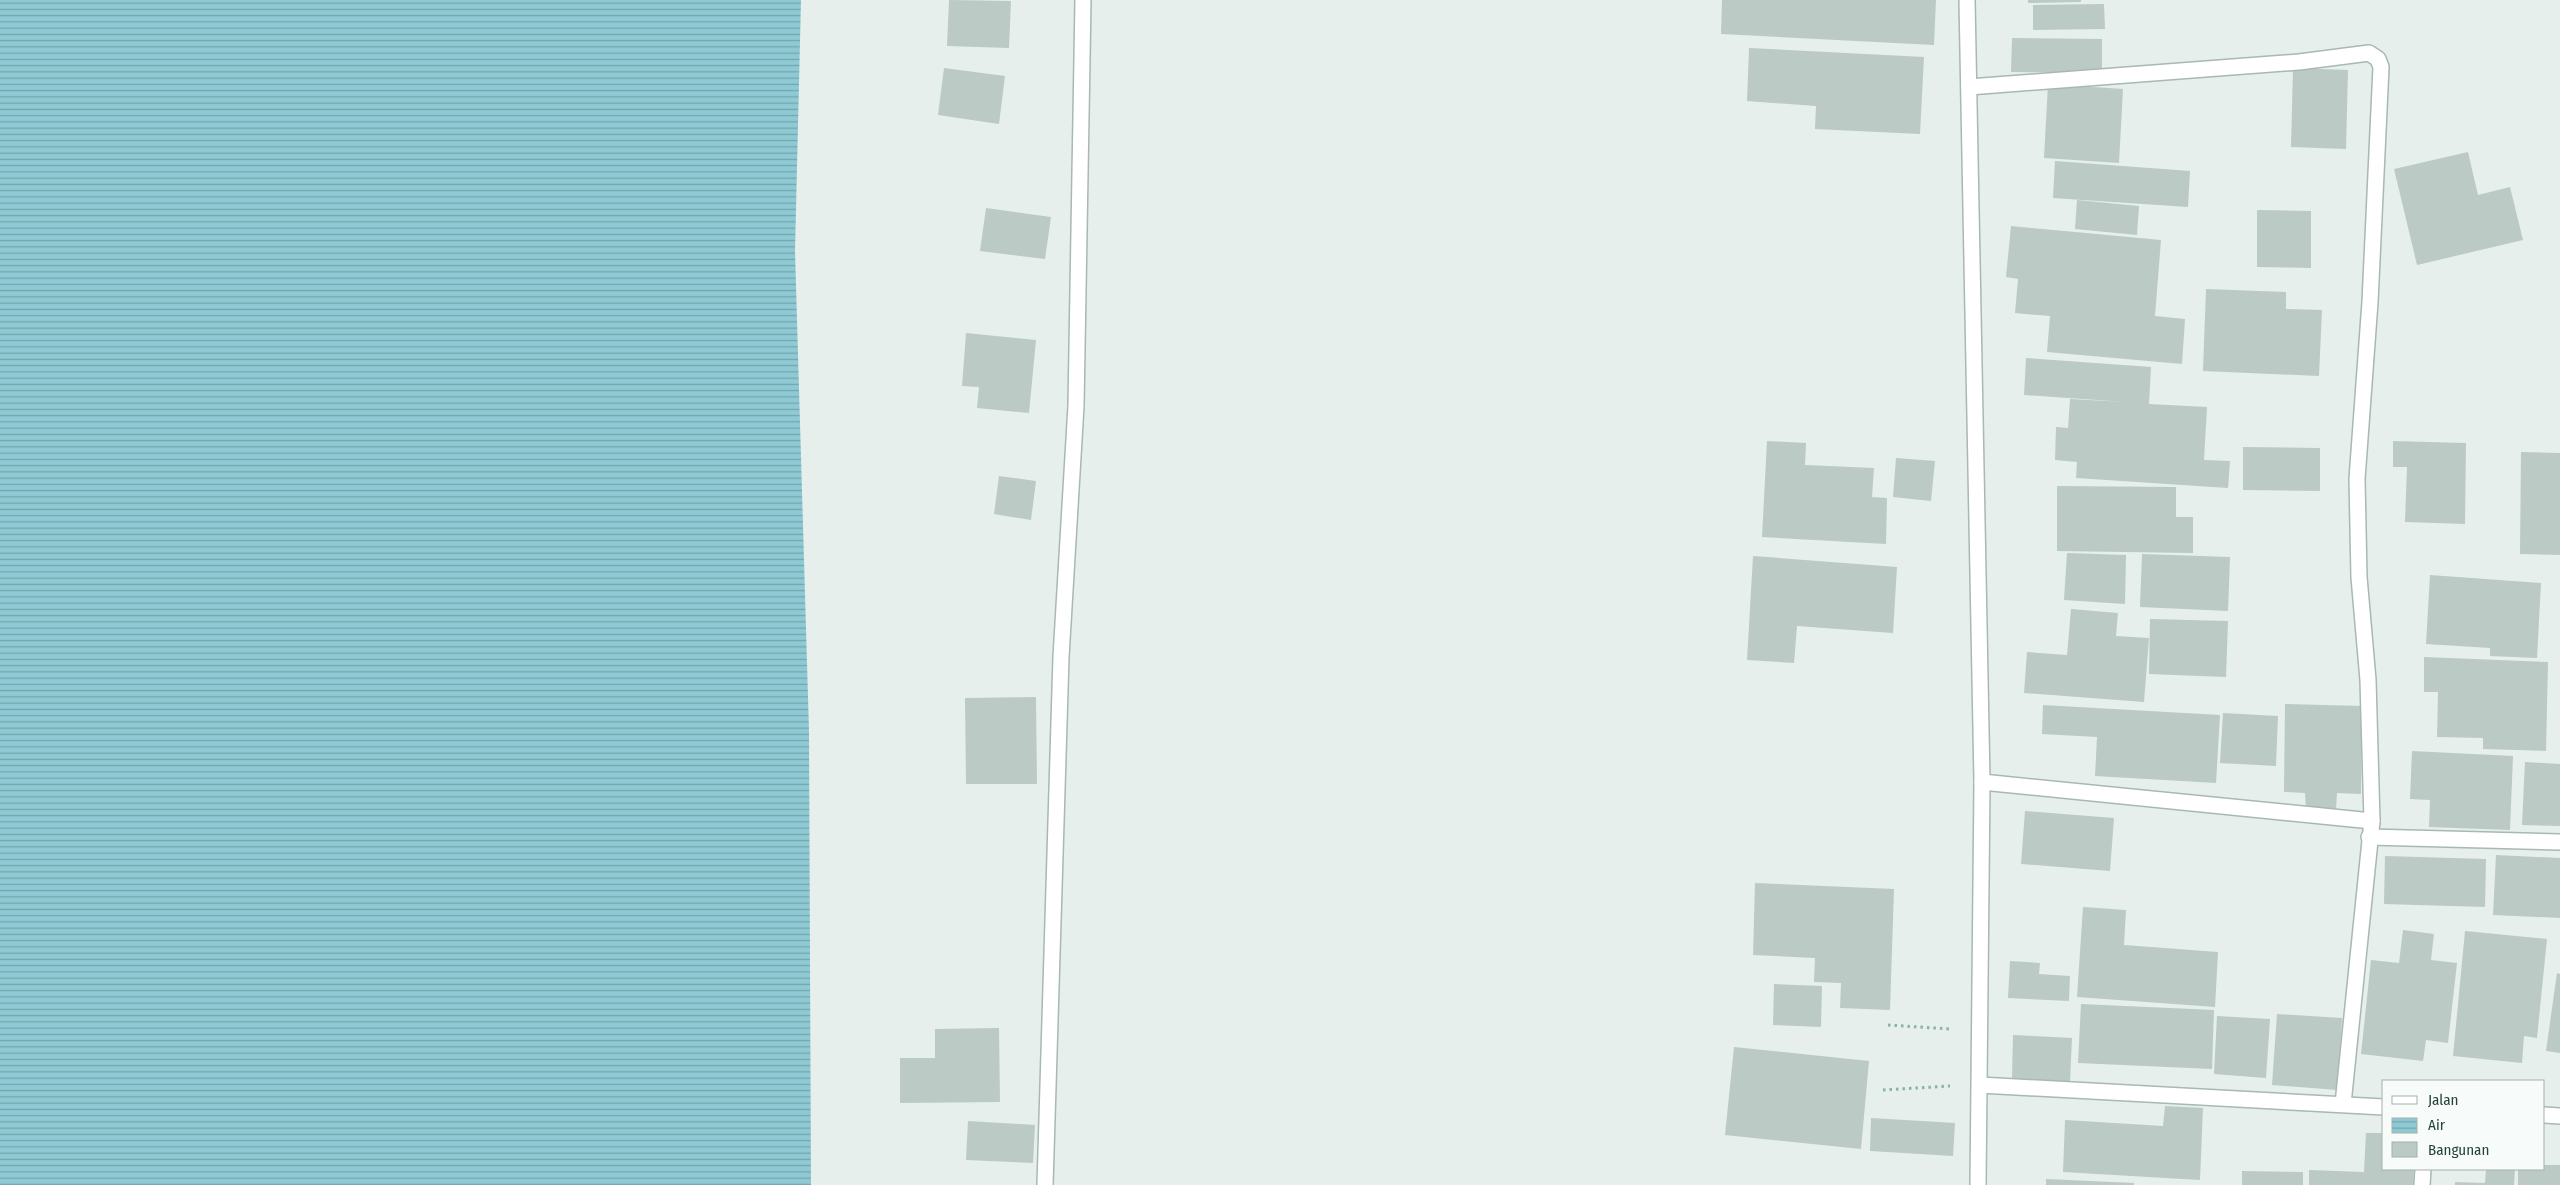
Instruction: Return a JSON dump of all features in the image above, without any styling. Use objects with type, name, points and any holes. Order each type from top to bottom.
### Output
[{"type":"street","points":[[1045,1185],[1061,657],[1076,406],[1083,0]]},
{"type":"street","points":[[1967,0],[1982,782],[1978,1185]]},
{"type":"street","points":[[1969,86],[2299,62],[2369,53],[2378,59],[2381,67],[2370,292],[2357,479],[2359,577],[2368,680],[2372,821],[2343,1104]]},
{"type":"street","points":[[1982,782],[2372,821]]},
{"type":"street","points":[[2369,837],[2560,842]]},
{"type":"street","points":[[1980,1085],[2229,1100],[2269,1099],[2382,1106]]},
{"type":"street","points":[[2545,1115],[2560,1116]]},
{"type":"street","points":[[2422,1185],[2423,1170]]},
{"type":"path","points":[[1888,1025],[1980,1032]]},
{"type":"path","points":[[1883,1090],[1980,1085]]},
{"type":"water","points":[[0,0],[801,0],[795,251],[809,731],[811,1185],[0,1185]]},
{"type":"building","points":[[949,0],[1011,1],[1009,48],[947,46]]},
{"type":"building","points":[[1722,0],[1936,0],[1934,45],[1721,34]]},
{"type":"building","points":[[2028,0],[2081,0],[2081,2],[2028,3]]},
{"type":"building","points":[[2104,4],[2105,29],[2033,30],[2033,5]]},
{"type":"building","points":[[2012,38],[2102,39],[2102,73],[2011,72]]},
{"type":"building","points":[[1749,48],[1924,57],[1920,134],[1815,129],[1816,106],[1747,101]]},
{"type":"building","points":[[944,68],[1005,76],[999,124],[938,115]]},
{"type":"building","points":[[2293,68],[2348,70],[2346,149],[2291,147]]},
{"type":"building","points":[[2048,84],[2123,89],[2119,163],[2044,158]]},
{"type":"building","points":[[2468,152],[2478,195],[2510,187],[2523,240],[2417,265],[2394,169]]},
{"type":"building","points":[[2055,161],[2190,171],[2188,207],[2053,198]]},
{"type":"building","points":[[2077,200],[2139,206],[2137,235],[2075,229]]},
{"type":"building","points":[[986,208],[1051,217],[1045,259],[980,251]]},
{"type":"building","points":[[2257,210],[2311,211],[2311,268],[2257,267]]},
{"type":"building","points":[[2011,226],[2161,240],[2155,316],[2185,319],[2182,364],[2047,352],[2050,316],[2015,313],[2018,279],[2006,277]]},
{"type":"building","points":[[2206,289],[2286,292],[2286,309],[2322,310],[2319,376],[2203,371]]},
{"type":"building","points":[[966,333],[1036,340],[1029,413],[977,408],[979,387],[962,386]]},
{"type":"building","points":[[2026,358],[2151,367],[2149,404],[2207,407],[2204,460],[2230,461],[2228,488],[2076,478],[2077,462],[2055,460],[2056,427],[2068,428],[2070,399],[2126,402],[2024,395]]},
{"type":"building","points":[[1767,441],[1806,443],[1805,465],[1874,468],[1872,497],[1887,498],[1886,544],[1762,537]]},
{"type":"building","points":[[2393,441],[2466,443],[2465,524],[2405,522],[2407,467],[2393,467]]},
{"type":"building","points":[[2243,447],[2320,448],[2320,491],[2243,490]]},
{"type":"building","points":[[2521,452],[2560,453],[2560,555],[2520,554]]},
{"type":"building","points":[[1896,458],[1935,461],[1931,501],[1893,497]]},
{"type":"building","points":[[999,476],[1036,481],[1031,520],[994,514]]},
{"type":"building","points":[[2057,486],[2176,487],[2176,517],[2193,517],[2193,553],[2057,551]]},
{"type":"building","points":[[2067,553],[2126,555],[2125,604],[2064,600]]},
{"type":"building","points":[[2142,554],[2230,557],[2228,611],[2140,607]]},
{"type":"building","points":[[1753,556],[1897,567],[1893,633],[1797,626],[1794,663],[1747,660]]},
{"type":"building","points":[[2430,575],[2541,583],[2537,658],[2490,656],[2490,648],[2426,644]]},
{"type":"building","points":[[2071,609],[2118,613],[2116,636],[2149,638],[2144,702],[2024,693],[2027,652],[2067,655]]},
{"type":"building","points":[[2150,619],[2228,621],[2226,677],[2149,674]]},
{"type":"building","points":[[2424,657],[2548,662],[2546,751],[2483,749],[2483,738],[2437,737],[2438,692],[2424,692]]},
{"type":"building","points":[[1036,697],[1037,784],[966,784],[965,698]]},
{"type":"building","points":[[2285,704],[2362,706],[2361,794],[2337,793],[2336,809],[2306,809],[2305,793],[2284,792]]},
{"type":"building","points":[[2043,705],[2220,715],[2216,783],[2095,776],[2097,737],[2042,734]]},
{"type":"building","points":[[2223,713],[2278,716],[2276,766],[2220,763]]},
{"type":"building","points":[[2412,751],[2513,756],[2510,830],[2429,827],[2430,800],[2410,799]]},
{"type":"building","points":[[2525,762],[2560,764],[2560,826],[2522,825]]},
{"type":"building","points":[[2025,811],[2114,818],[2110,871],[2021,864]]},
{"type":"building","points":[[2496,855],[2560,858],[2560,918],[2493,915]]},
{"type":"building","points":[[2385,856],[2486,859],[2485,907],[2384,904]]},
{"type":"building","points":[[1755,883],[1894,889],[1890,1010],[1840,1008],[1841,983],[1814,982],[1815,958],[1753,955]]},
{"type":"building","points":[[2083,907],[2126,910],[2124,945],[2218,952],[2215,1007],[2077,997]]},
{"type":"building","points":[[2403,930],[2434,934],[2431,960],[2457,963],[2448,1043],[2426,1040],[2423,1061],[2361,1054],[2371,960],[2399,963]]},
{"type":"building","points":[[2465,931],[2547,939],[2537,1038],[2524,1036],[2522,1063],[2453,1056]]},
{"type":"building","points":[[2010,961],[2040,963],[2039,974],[2070,976],[2069,1001],[2008,998]]},
{"type":"building","points":[[2557,973],[2560,974],[2560,1053],[2546,1051]]},
{"type":"building","points":[[1774,984],[1822,986],[1821,1027],[1773,1025]]},
{"type":"building","points":[[2081,1004],[2214,1010],[2212,1069],[2078,1063]]},
{"type":"building","points":[[2277,1014],[2342,1018],[2338,1090],[2272,1085]]},
{"type":"building","points":[[2217,1016],[2270,1019],[2266,1078],[2214,1074]]},
{"type":"building","points":[[999,1028],[1000,1102],[900,1103],[900,1058],[935,1058],[935,1029]]},
{"type":"building","points":[[2013,1035],[2072,1038],[2070,1082],[2012,1079]]},
{"type":"building","points":[[1734,1047],[1869,1061],[1861,1149],[1725,1135]]},
{"type":"building","points":[[2165,1106],[2203,1108],[2200,1180],[2063,1172],[2065,1120],[2163,1126]]},
{"type":"building","points":[[1871,1118],[1955,1123],[1953,1156],[1870,1151]]},
{"type":"building","points":[[968,1121],[1035,1125],[1033,1163],[966,1160]]},
{"type":"building","points":[[2366,1133],[2382,1133],[2382,1170],[2414,1170],[2413,1185],[2309,1185],[2309,1170],[2364,1172]]},
{"type":"building","points":[[2545,1165],[2560,1165],[2560,1185],[2518,1185],[2518,1170],[2545,1170]]},
{"type":"building","points":[[2486,1170],[2515,1170],[2514,1185],[2455,1185],[2455,1182],[2485,1183]]},
{"type":"building","points":[[2242,1171],[2303,1172],[2303,1185],[2242,1185]]},
{"type":"building","points":[[2046,1179],[2134,1183],[2134,1185],[2046,1185]]}]
